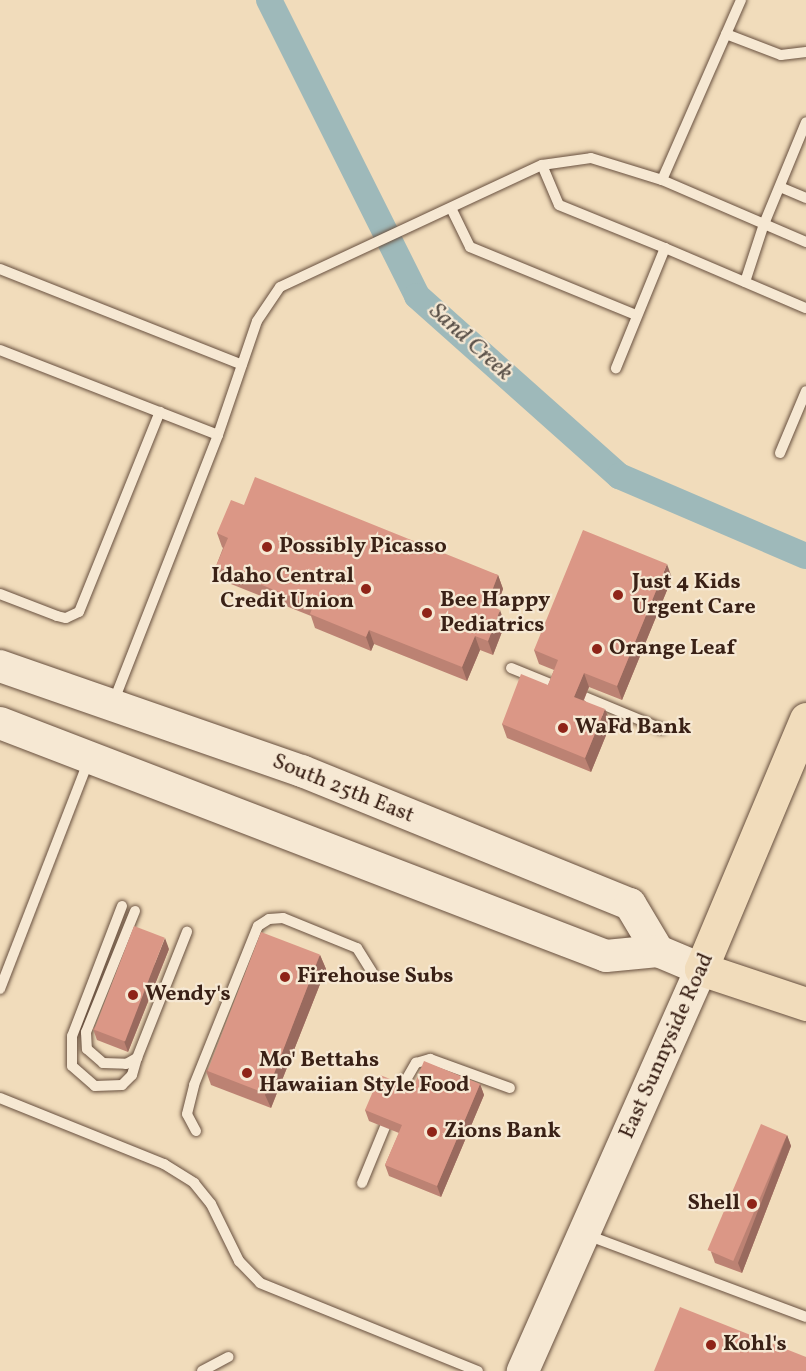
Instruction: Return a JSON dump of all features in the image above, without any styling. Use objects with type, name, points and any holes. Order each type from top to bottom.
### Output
[{"type":"main road","name":"South 25th East","points":[[0,666],[113,703],[302,771],[630,904],[658,951]]},
{"type":"main road","name":"East Sunnyside Road","points":[[523,1371],[701,969],[806,719]]},
{"type":"main road","points":[[0,723],[90,760],[606,956],[658,951],[701,969],[806,1004]]},
{"type":"lane","points":[[663,180],[741,0]]},
{"type":"lane","points":[[726,34],[781,55],[806,52]]},
{"type":"lane","points":[[745,282],[764,224],[806,122]]},
{"type":"lane","points":[[113,703],[218,435],[257,321],[280,287],[542,165],[591,158],[663,180],[806,242]]},
{"type":"lane","points":[[542,165],[559,205],[806,308]]},
{"type":"lane","points":[[780,187],[806,198]]},
{"type":"lane","points":[[451,208],[470,246],[636,315]]},
{"type":"lane","points":[[616,368],[665,248]]},
{"type":"lane","points":[[0,269],[242,365]]},
{"type":"lane","points":[[0,350],[218,435]]},
{"type":"lane","points":[[780,453],[806,391]]},
{"type":"lane","points":[[0,594],[57,616],[66,618],[79,612],[160,412]]},
{"type":"lane","points":[[511,668],[558,687]]},
{"type":"lane","points":[[585,697],[662,729]]},
{"type":"lane","points":[[0,989],[90,760]]},
{"type":"lane","points":[[122,906],[72,1036],[72,1066],[95,1086],[122,1085],[132,1075],[187,932]]},
{"type":"lane","points":[[135,911],[86,1032],[87,1049],[103,1063],[126,1064],[137,1058]]},
{"type":"lane","points":[[196,1131],[187,1114],[194,1085],[258,926],[269,919],[283,918],[357,948],[372,972]]},
{"type":"lane","points":[[399,1092],[416,1063],[430,1059],[510,1088]]},
{"type":"lane","points":[[0,1098],[164,1164],[194,1184],[211,1204],[239,1261],[260,1283],[478,1371]]},
{"type":"lane","points":[[362,1183],[385,1127]]},
{"type":"lane","points":[[584,1234],[806,1317]]},
{"type":"lane","points":[[202,1371],[228,1357]]},
{"type":"building","points":[[255,477],[498,575],[487,604],[500,610],[488,641],[475,636],[462,667],[369,630],[366,637],[310,614],[313,606],[216,566],[228,538],[217,533],[231,500],[244,505]]},
{"type":"building","points":[[583,530],[667,564],[617,686],[584,673],[574,697],[605,709],[585,758],[502,724],[521,674],[548,685],[558,660],[534,650]]},
{"type":"building","points":[[134,926],[165,938],[125,1041],[94,1030]]},
{"type":"building","points":[[261,932],[320,955],[266,1094],[208,1071]]},
{"type":"building","name":"Zions Bank","points":[[424,1061],[480,1084],[437,1186],[385,1165],[402,1125],[365,1110],[380,1075],[413,1088]]},
{"type":"building","points":[[761,1124],[787,1135],[733,1261],[707,1250]]},
{"type":"building","name":"Kohl's","points":[[680,1307],[806,1357],[806,1371],[654,1371]]},
{"type":"waterway","name":"Sand Creek","points":[[269,0],[417,296],[619,476],[806,556]]},
{"type":"place","name":"Possibly Picasso","points":[[267,547]]},
{"type":"place","name":"Idaho Central Credit Union","points":[[366,589]]},
{"type":"place","name":"Just 4 Kids Urgent Care","points":[[618,595]]},
{"type":"place","name":"Bee Happy Pediatrics","points":[[427,613]]},
{"type":"place","name":"Orange Leaf","points":[[597,649]]},
{"type":"place","name":"WaFd Bank","points":[[563,728]]},
{"type":"place","name":"Firehouse Subs","points":[[285,977]]},
{"type":"place","name":"Wendy's","points":[[133,995]]},
{"type":"place","name":"Mo' Bettahs Hawaiian Style Food","points":[[247,1073]]},
{"type":"place","name":"Zions Bank","points":[[432,1132]]},
{"type":"place","name":"Shell","points":[[752,1204]]},
{"type":"place","name":"Kohl's","points":[[711,1345]]}]
